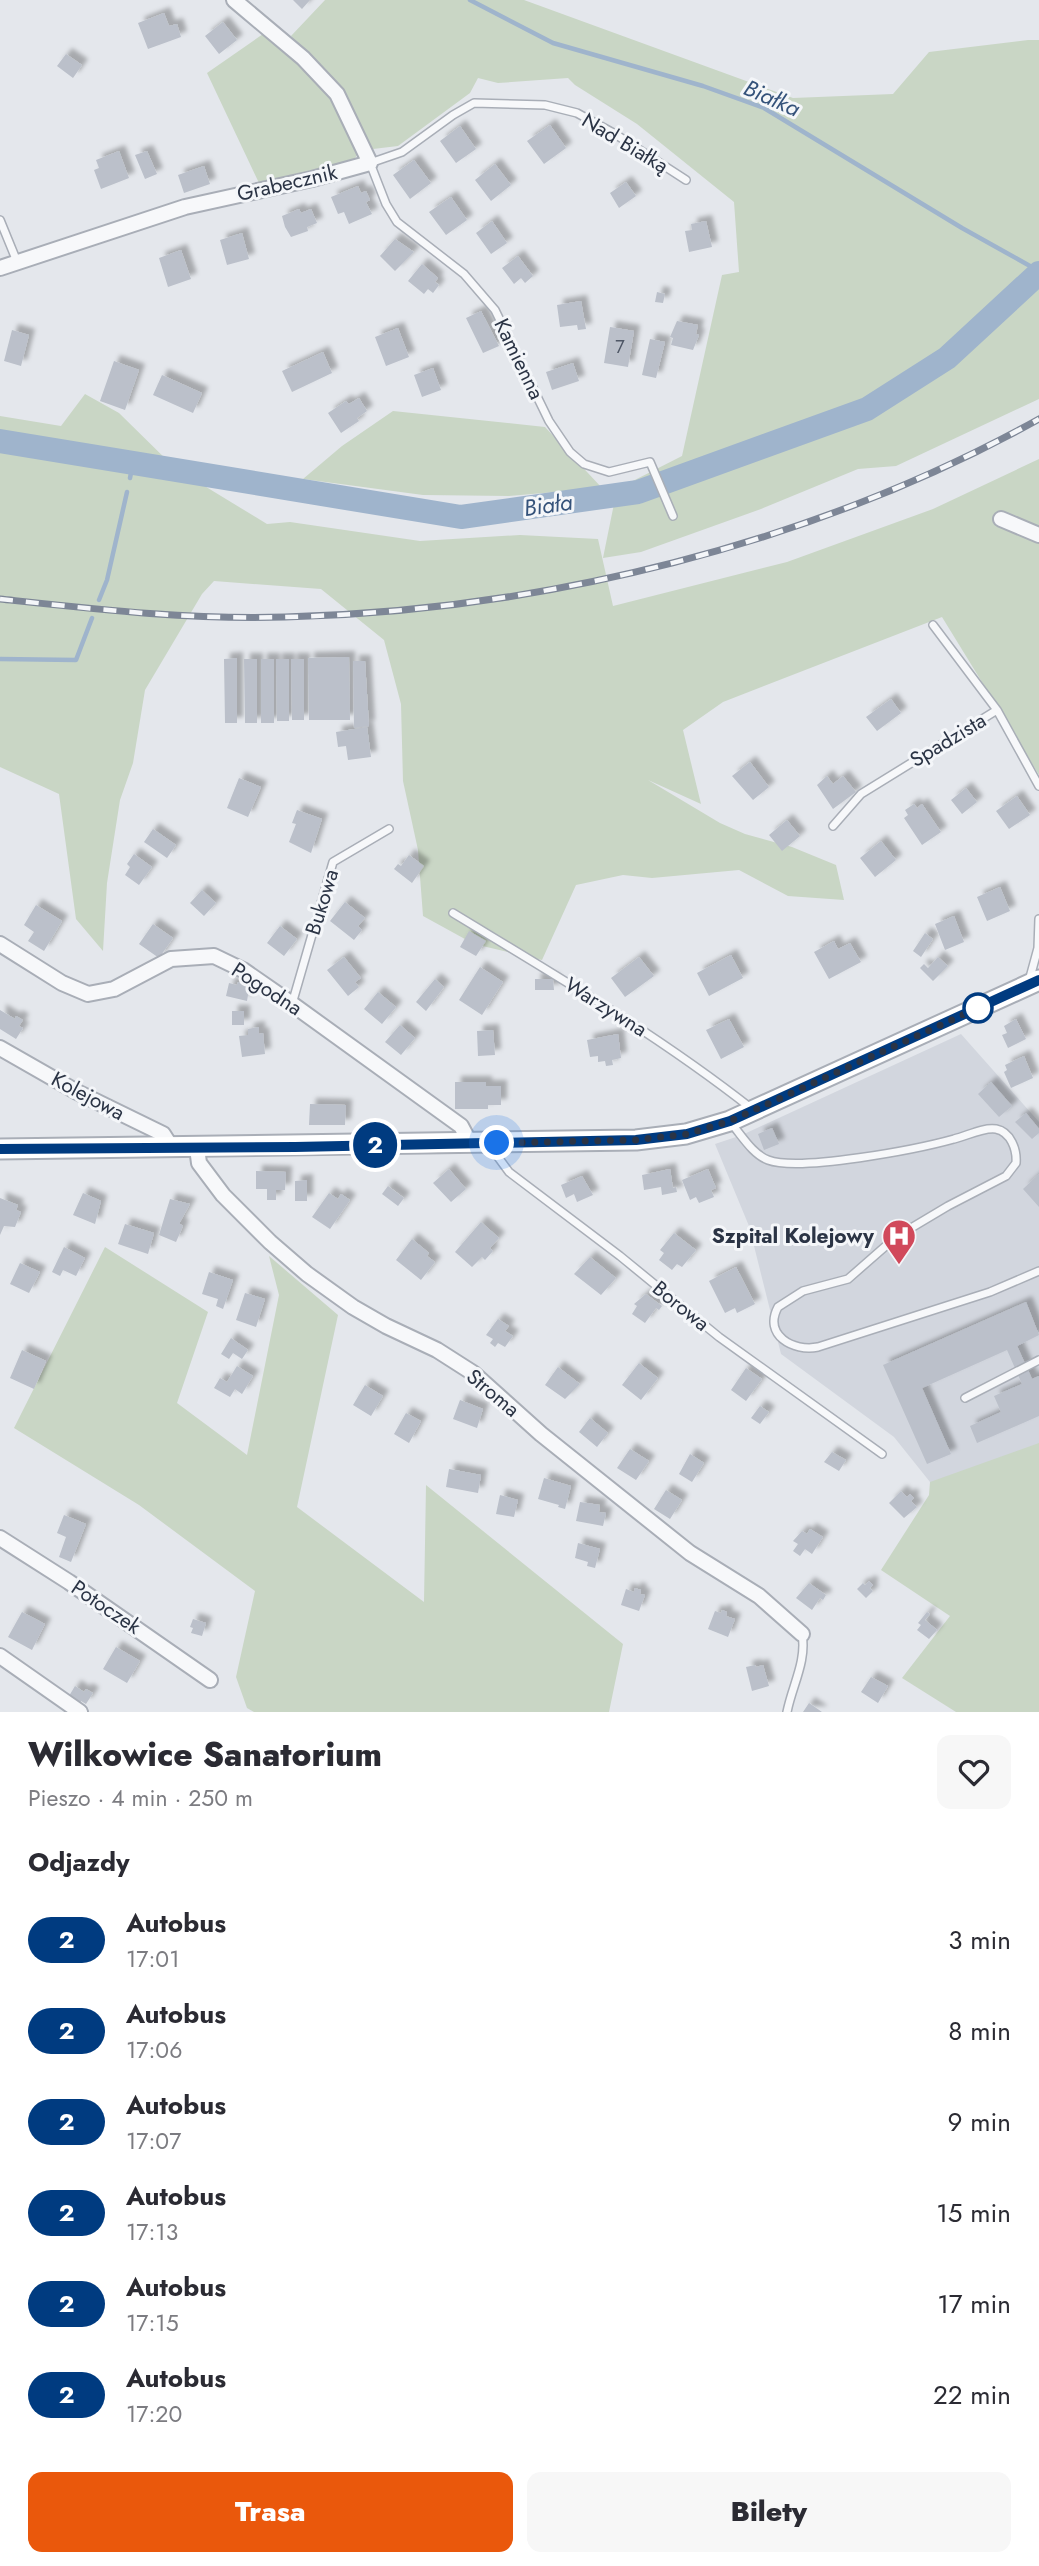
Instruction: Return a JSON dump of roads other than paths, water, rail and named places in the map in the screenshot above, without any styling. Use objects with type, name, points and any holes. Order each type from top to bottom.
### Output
[{"type":"main road","points":[[0,1149],[636,1140],[687,1134],[730,1121],[1033,982]]},
{"type":"street","name":"Grabecznik","points":[[0,268],[185,207],[312,179],[370,163],[337,94],[303,58],[234,0]]},
{"type":"street","points":[[1001,519],[1039,535]]},
{"type":"street","name":"Pogodna","points":[[0,944],[68,987],[88,994],[114,989],[171,959],[214,956],[243,970],[461,1126],[470,1143]]},
{"type":"street","name":"Kolejowa","points":[[0,1048],[77,1092],[163,1134],[172,1148]]},
{"type":"street","name":"Stroma","points":[[197,1148],[199,1163],[223,1195],[307,1274],[353,1307],[437,1350],[473,1373],[541,1434],[690,1553],[759,1596],[802,1634]]},
{"type":"street","name":"Potoczek","points":[[0,1538],[69,1582],[210,1680]]},
{"type":"street","points":[[0,1656],[80,1712]]},
{"type":"lane","name":"Nad Białką","points":[[370,163],[402,152],[474,103],[545,105],[577,113],[686,180]]},
{"type":"lane","name":"Kamienna","points":[[370,163],[386,204],[397,222],[464,274],[495,310],[549,421],[570,452],[584,464],[609,472],[650,462],[673,516]]},
{"type":"lane","points":[[0,220],[18,264]]},
{"type":"lane","points":[[933,625],[998,710]]},
{"type":"lane","name":"Spadzista","points":[[833,826],[861,794],[998,710],[1039,786]]},
{"type":"lane","name":"Bukowa","points":[[292,1004],[333,862],[389,829]]},
{"type":"lane","name":"Warzywna","points":[[453,913],[620,1013],[703,1070],[753,1110]]},
{"type":"lane","points":[[1033,982],[1039,919]]},
{"type":"lane","points":[[730,1121],[758,1154],[765,1159],[789,1164],[894,1151],[995,1129],[1003,1132],[1014,1145],[1016,1163],[1006,1175],[896,1237],[848,1279],[803,1290],[778,1307],[775,1326],[781,1340],[788,1345],[798,1348],[818,1347],[989,1292],[1039,1271]]},
{"type":"lane","name":"Borowa","points":[[497,1143],[498,1157],[509,1172],[719,1337],[882,1454]]},
{"type":"lane","points":[[965,1398],[1039,1360]]},
{"type":"lane","points":[[788,1712],[803,1659],[802,1634]]},
{"type":"waterway","name":"Białka","points":[[470,0],[553,43],[703,86],[764,108],[962,228],[1039,271]]},
{"type":"waterway","name":"Biała","points":[[0,441],[461,517],[638,492],[867,409],[947,358],[1039,273]]},
{"type":"waterway","points":[[130,478],[133,463]]},
{"type":"waterway","points":[[99,600],[107,580],[127,492]]},
{"type":"waterway","points":[[0,659],[76,660],[92,618]]},
{"type":"railway","points":[[0,599],[178,615],[285,617],[382,612],[479,601],[577,585],[674,563],[769,535],[862,502],[953,463],[1039,419]]},
{"type":"place","name":"Szpital Kolejowy","points":[[899,1266]]}]
